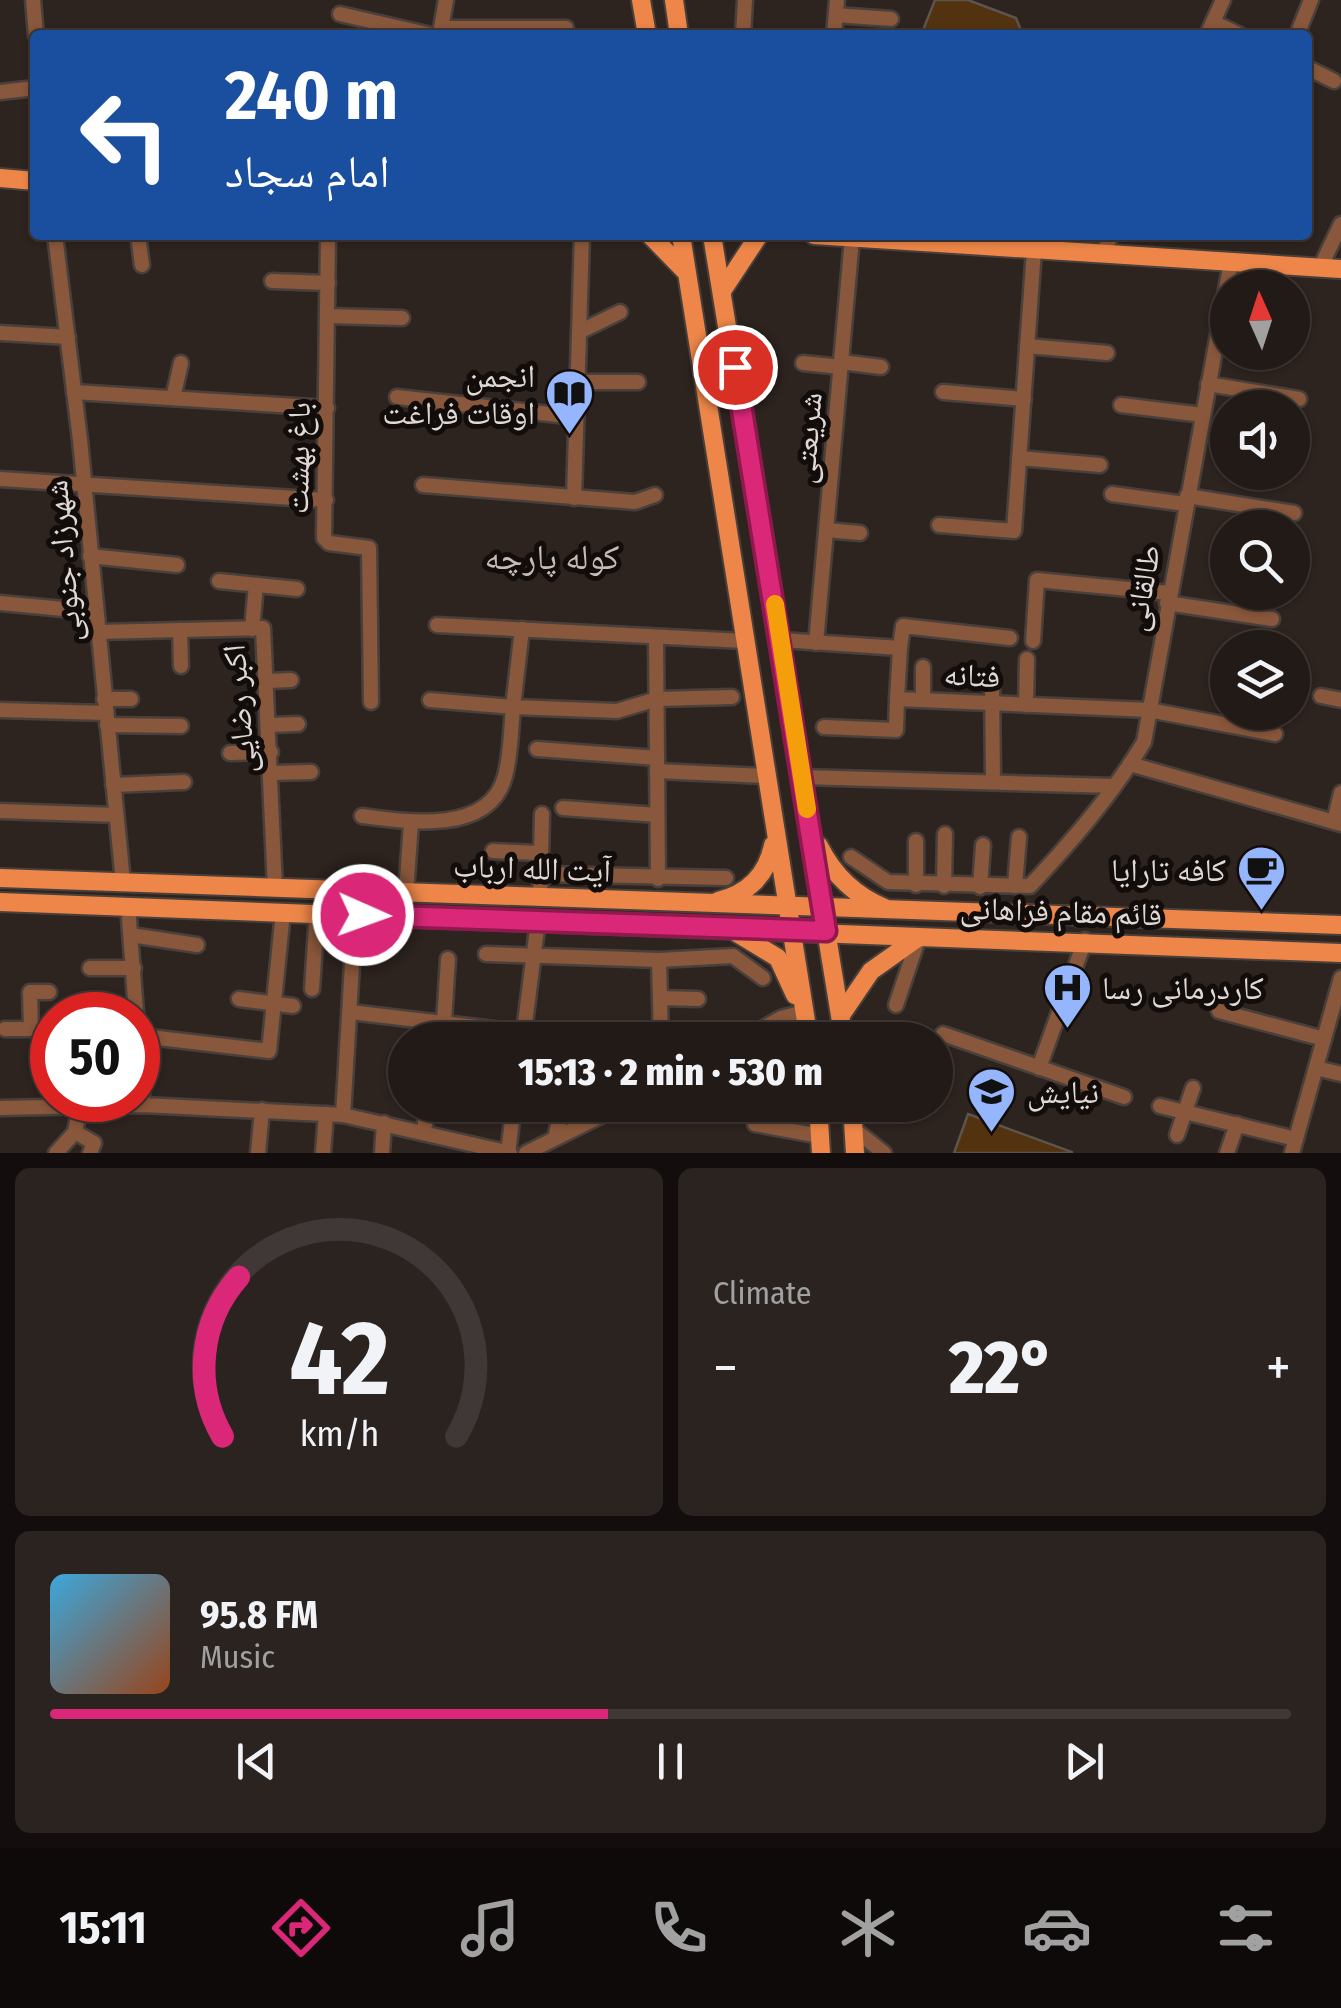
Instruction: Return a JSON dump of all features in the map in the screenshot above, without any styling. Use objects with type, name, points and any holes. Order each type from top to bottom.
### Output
[{"type":"main road","points":[[642,0],[647,30]]},
{"type":"main road","points":[[674,0],[678,30]]},
{"type":"main road","points":[[0,178],[30,181]]},
{"type":"main road","points":[[655,240],[687,276]]},
{"type":"main road","points":[[682,240],[787,908],[785,930],[805,1022]]},
{"type":"main road","points":[[713,240],[842,1022]]},
{"type":"main road","points":[[722,291],[756,240]]},
{"type":"main road","points":[[882,240],[1341,269]]},
{"type":"main road","points":[[714,450],[748,444]]},
{"type":"main road","points":[[706,904],[750,887],[770,860],[775,830]]},
{"type":"main road","points":[[810,830],[828,864],[851,889],[895,912]]},
{"type":"main road","name":"آیت الله ارباب","points":[[0,878],[822,909]]},
{"type":"main road","points":[[507,920],[508,897]]},
{"type":"main road","name":"آیت الله ارباب","points":[[0,902],[785,930]]},
{"type":"main road","name":"قائم مقام فراهانی","points":[[822,909],[1341,926]]},
{"type":"main road","points":[[841,1016],[871,971],[927,936],[922,927],[925,917],[934,913]]},
{"type":"main road","points":[[712,928],[760,943],[778,958],[804,1012]]},
{"type":"main road","name":"قائم مقام فراهانی","points":[[785,930],[1341,953]]},
{"type":"main road","points":[[854,1122],[855,1153]]},
{"type":"street","points":[[33,0],[36,30]]},
{"type":"street","points":[[438,30],[446,0]]},
{"type":"street","points":[[743,30],[746,0]]},
{"type":"street","points":[[1210,28],[1223,0]]},
{"type":"street","points":[[1298,30],[1311,0]]},
{"type":"street","points":[[836,8],[891,19]]},
{"type":"street","points":[[340,14],[422,30]]},
{"type":"street","points":[[514,30],[566,28]]},
{"type":"street","points":[[1312,70],[1334,81]]},
{"type":"street","points":[[0,92],[30,89]]},
{"type":"street","points":[[1320,268],[1341,224]]},
{"type":"street","name":"شهرزاد جنوبی","points":[[56,240],[123,882]]},
{"type":"street","points":[[139,240],[142,265]]},
{"type":"street","name":"باغ بهشت","points":[[328,240],[326,542],[369,548],[371,702]]},
{"type":"street","points":[[574,498],[582,240]]},
{"type":"street","name":"شریعتی","points":[[816,643],[852,240]]},
{"type":"street","points":[[1103,254],[1109,240]]},
{"type":"street","points":[[939,525],[1014,531],[1034,250]]},
{"type":"street","name":"طالقانی","points":[[1022,886],[1073,841],[1144,742],[1230,262]]},
{"type":"street","points":[[272,281],[328,282]]},
{"type":"street","points":[[579,332],[620,312]]},
{"type":"street","points":[[327,316],[402,318]]},
{"type":"street","points":[[0,333],[68,336]]},
{"type":"street","points":[[1027,346],[1107,353]]},
{"type":"street","points":[[173,398],[181,363]]},
{"type":"street","points":[[803,363],[881,367]]},
{"type":"street","points":[[577,382],[638,382]]},
{"type":"street","points":[[1208,384],[1244,390]]},
{"type":"street","points":[[74,392],[327,408]]},
{"type":"street","points":[[943,392],[1024,398]]},
{"type":"street","points":[[397,397],[576,417]]},
{"type":"street","points":[[1121,405],[1202,415]]},
{"type":"street","points":[[1019,458],[1100,465]]},
{"type":"street","points":[[0,479],[326,500]]},
{"type":"street","points":[[423,485],[635,502],[654,496]]},
{"type":"street","points":[[1112,494],[1269,510]]},
{"type":"street","points":[[826,530],[860,533]]},
{"type":"street","points":[[90,556],[176,565]]},
{"type":"street","points":[[1033,640],[1037,580],[1168,598],[1272,619]]},
{"type":"street","points":[[219,582],[297,588]]},
{"type":"street","points":[[252,629],[256,585]]},
{"type":"street","points":[[0,603],[95,612]]},
{"type":"street","points":[[437,625],[744,641]]},
{"type":"street","points":[[896,699],[904,626],[1010,638]]},
{"type":"street","points":[[180,630],[181,666]]},
{"type":"street","name":"اکبر رضایی","points":[[97,632],[264,630],[275,888]]},
{"type":"street","points":[[362,816],[410,823],[448,820],[492,801],[506,776],[522,630]]},
{"type":"street","points":[[656,637],[658,879]]},
{"type":"street","points":[[781,640],[900,648]]},
{"type":"street","points":[[1026,705],[1027,659]]},
{"type":"street","points":[[923,667],[923,700]]},
{"type":"street","points":[[268,681],[291,680]]},
{"type":"street","points":[[992,682],[993,781]]},
{"type":"street","points":[[1321,696],[1341,700]]},
{"type":"street","points":[[430,700],[617,712],[656,699],[732,697]]},
{"type":"street","points":[[105,712],[131,699]]},
{"type":"street","name":"فتانه","points":[[824,727],[896,730],[896,699],[1149,710],[1275,734]]},
{"type":"street","points":[[0,710],[105,712],[181,726]]},
{"type":"street","points":[[270,725],[298,724]]},
{"type":"street","points":[[537,748],[766,776]]},
{"type":"street","points":[[230,753],[271,752]]},
{"type":"street","points":[[1130,764],[1338,823],[1341,793]]},
{"type":"street","points":[[272,773],[312,772]]},
{"type":"street","points":[[802,777],[1114,786]]},
{"type":"street","points":[[113,785],[184,782]]},
{"type":"street","points":[[563,808],[658,815]]},
{"type":"street","points":[[0,811],[116,815]]},
{"type":"street","points":[[540,898],[542,814]]},
{"type":"street","points":[[406,893],[410,823]]},
{"type":"street","points":[[944,886],[945,834]]},
{"type":"street","points":[[851,857],[888,882],[1022,886],[1019,837]]},
{"type":"street","points":[[916,841],[916,884]]},
{"type":"street","points":[[980,886],[982,845]]},
{"type":"street","points":[[494,852],[540,853]]},
{"type":"street","points":[[540,874],[726,878]]},
{"type":"street","points":[[128,906],[136,992]]},
{"type":"street","points":[[160,1038],[268,1051],[282,912]]},
{"type":"street","points":[[312,989],[317,913]]},
{"type":"street","points":[[343,1115],[355,915]]},
{"type":"street","points":[[525,1022],[538,921]]},
{"type":"street","points":[[130,934],[197,946]]},
{"type":"street","points":[[896,1005],[927,936]]},
{"type":"street","points":[[1039,1068],[1085,940]]},
{"type":"street","points":[[486,954],[658,960],[732,956],[763,978]]},
{"type":"street","points":[[350,1012],[444,1022],[448,959]]},
{"type":"street","points":[[658,960],[661,1022]]},
{"type":"street","points":[[90,968],[134,968]]},
{"type":"street","points":[[1160,1106],[1236,1124],[1293,1149],[1340,984]]},
{"type":"street","points":[[660,998],[698,999]]},
{"type":"street","points":[[240,999],[293,1006]]},
{"type":"street","points":[[1219,1011],[1324,1038]]},
{"type":"street","points":[[774,1022],[804,1012]]},
{"type":"street","points":[[4,1029],[30,1029]]},
{"type":"street","points":[[953,1038],[1124,1097]]},
{"type":"street","points":[[1316,1068],[1341,1074]]},
{"type":"street","points":[[1177,1135],[1193,1088]]},
{"type":"street","points":[[0,1108],[30,1105]]},
{"type":"street","points":[[160,1107],[343,1115],[424,1132],[454,1146],[509,1153],[512,1122]]},
{"type":"street","points":[[258,1153],[262,1110]]},
{"type":"street","points":[[323,1153],[326,1114]]},
{"type":"street","points":[[56,1153],[76,1132],[77,1122]]},
{"type":"street","points":[[424,1132],[425,1122]]},
{"type":"street","points":[[556,1138],[559,1122]]},
{"type":"street","points":[[526,1153],[588,1122]]},
{"type":"street","points":[[382,1153],[384,1124]]},
{"type":"street","points":[[754,1124],[821,1144]]},
{"type":"street","points":[[1227,1153],[1236,1124]]},
{"type":"street","points":[[855,1130],[884,1153]]},
{"type":"street","points":[[76,1132],[94,1142],[91,1153]]},
{"type":"building","points":[[935,0],[968,0],[1016,18],[1021,30],[923,30]]},
{"type":"building","name":"نیایش","points":[[968,1114],[1072,1152],[1072,1153],[954,1153]]},
{"type":"slow traffic","points":[[775,604],[807,809]]},
{"type":"place","name":"انجمن اوقات فراغت","points":[[570,436]]},
{"type":"place","name":"کافه تارایا","points":[[1261,912]]},
{"type":"place","name":"کاردرمانی رسا","points":[[1067,1030]]},
{"type":"place","name":"نیایش","points":[[992,1134]]},
{"type":"district","name":"کوله پارچه","points":[[552,557]]},
{"type":"route","points":[[363,915],[826,931],[735,367]]}]
